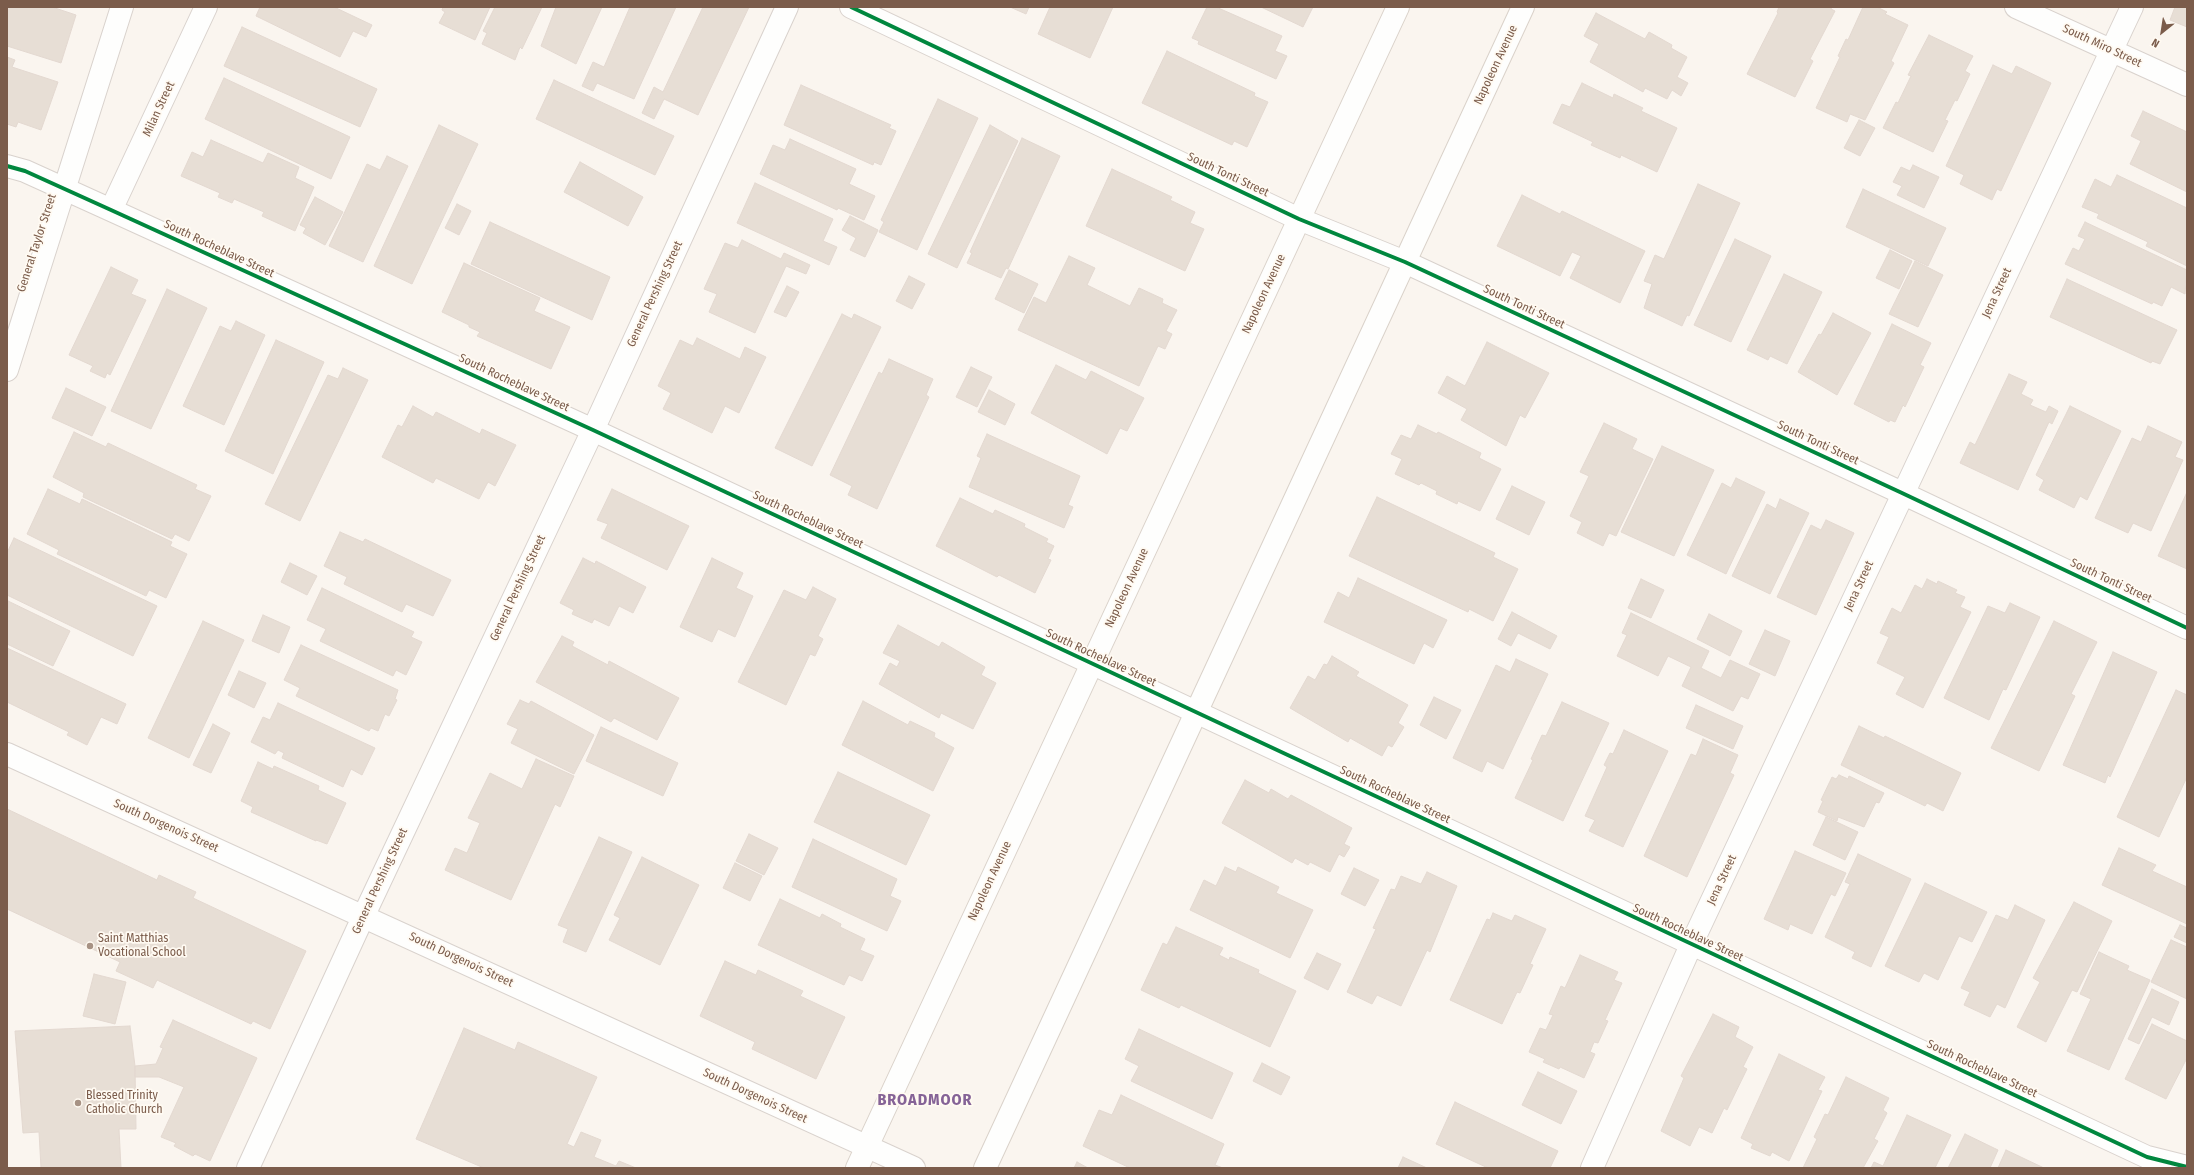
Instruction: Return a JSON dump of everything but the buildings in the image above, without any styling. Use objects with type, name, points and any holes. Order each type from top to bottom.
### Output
[{"type":"street","name":"General Taylor Street","points":[[7,370],[122,7]]},
{"type":"street","name":"Milan Street","points":[[111,210],[206,7]]},
{"type":"street","name":"General Pershing Street","points":[[248,1168],[364,916],[592,430],[787,7]]},
{"type":"street","name":"South Tonti Street","points":[[851,7],[1300,219],[1404,262],[1902,493],[2187,628]]},
{"type":"street","name":"Napoleon Avenue","points":[[857,1168],[1398,7]]},
{"type":"street","name":"Napoleon Avenue","points":[[985,1168],[1523,7]]},
{"type":"street","name":"South Miro Street","points":[[2016,7],[2187,85]]},
{"type":"street","name":"Jena Street","points":[[1592,1168],[1691,945],[1902,493],[2132,7]]},
{"type":"street","name":"South Rocheblave Street","points":[[7,166],[25,171],[592,430],[2147,1157],[2187,1167]]},
{"type":"street","name":"South Dorgenois Street","points":[[7,754],[914,1168]]},
{"type":"cycle path","points":[[851,7],[1299,219],[1405,262],[1902,493],[2187,628]]},
{"type":"cycle path","points":[[7,166],[25,171],[593,430],[2147,1157],[2187,1167]]},
{"type":"place","name":"Saint Matthias Vocational School","points":[[90,946]]},
{"type":"place","name":"Blessed Trinity Catholic Church","points":[[78,1103]]},
{"type":"district","name":"BROADMOOR","points":[[925,1101]]}]
